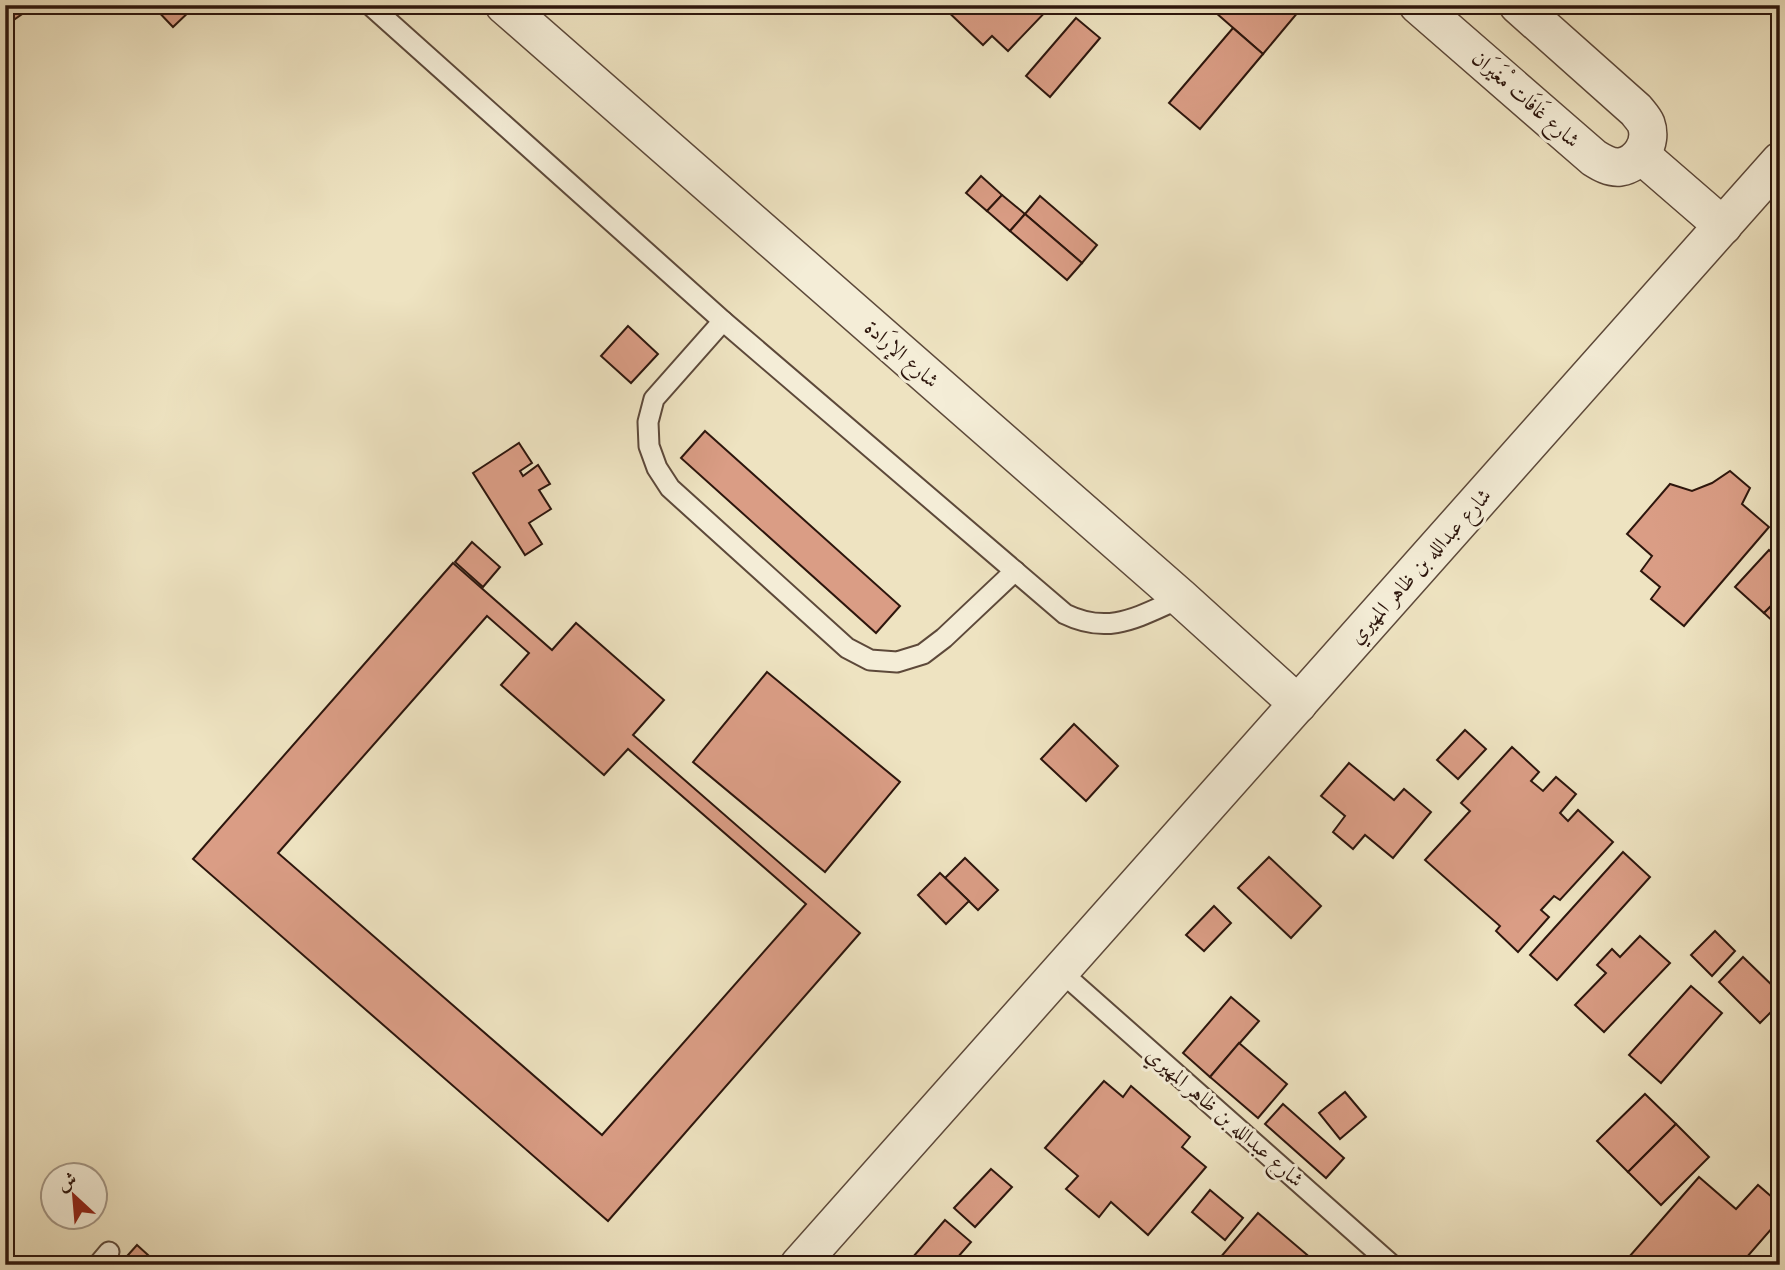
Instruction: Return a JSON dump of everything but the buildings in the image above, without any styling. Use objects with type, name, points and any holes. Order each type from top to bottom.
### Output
[{"type":"street","name":"شارع الإرَادة","points":[[504,5],[1181,598],[1298,704]]},
{"type":"street","name":"شارع غَافَات مْغَيرَان","points":[[1418,5],[1594,158],[1605,165],[1619,167],[1631,163],[1641,155]]},
{"type":"street","points":[[1518,5],[1636,110],[1646,123],[1648,140],[1641,155],[1723,226]]},
{"type":"street","name":"شارع عبدالله بن ظاهر المهيري","points":[[799,1265],[1780,161]]},
{"type":"lane","points":[[370,5],[723,321],[1065,614],[1081,622],[1117,624],[1181,598]]},
{"type":"lane","points":[[723,321],[654,399],[648,422],[649,446],[657,468],[670,488],[847,648],[870,660],[897,662],[923,654],[944,638],[1015,571]]},
{"type":"lane","name":"شارع عبدالله بن ظاهر المهيري","points":[[1059,970],[1392,1265]]}]
